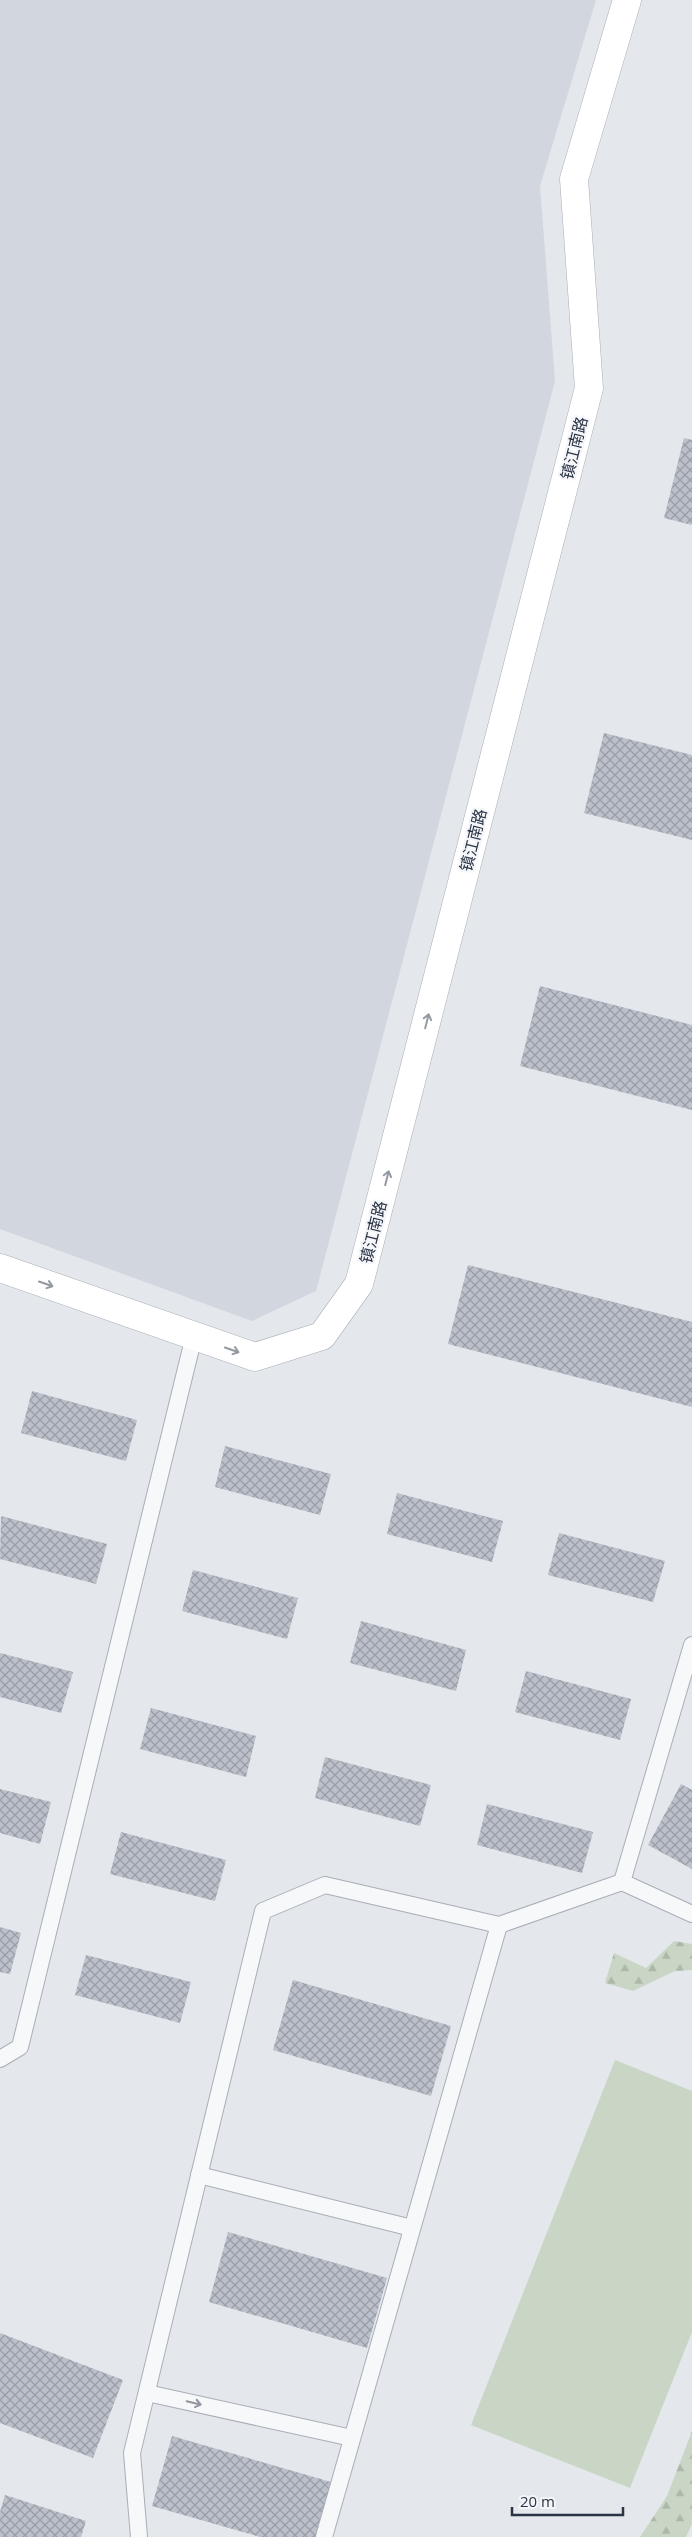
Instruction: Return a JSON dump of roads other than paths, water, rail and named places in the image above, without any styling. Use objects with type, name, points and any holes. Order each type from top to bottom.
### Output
[{"type":"street","name":"镇江南路","points":[[0,1268],[255,1357],[322,1336],[360,1284],[589,388],[574,179],[627,0]]},
{"type":"lane","points":[[0,2059],[20,2047],[194,1336]]},
{"type":"lane","points":[[622,1882],[692,1646]]},
{"type":"lane","points":[[139,2537],[132,2453],[263,1911],[325,1886],[498,1926],[622,1882],[692,1914]]},
{"type":"lane","points":[[324,2537],[498,1926]]},
{"type":"lane","points":[[199,2175],[412,2228]]},
{"type":"lane","points":[[147,2393],[352,2438]]}]
